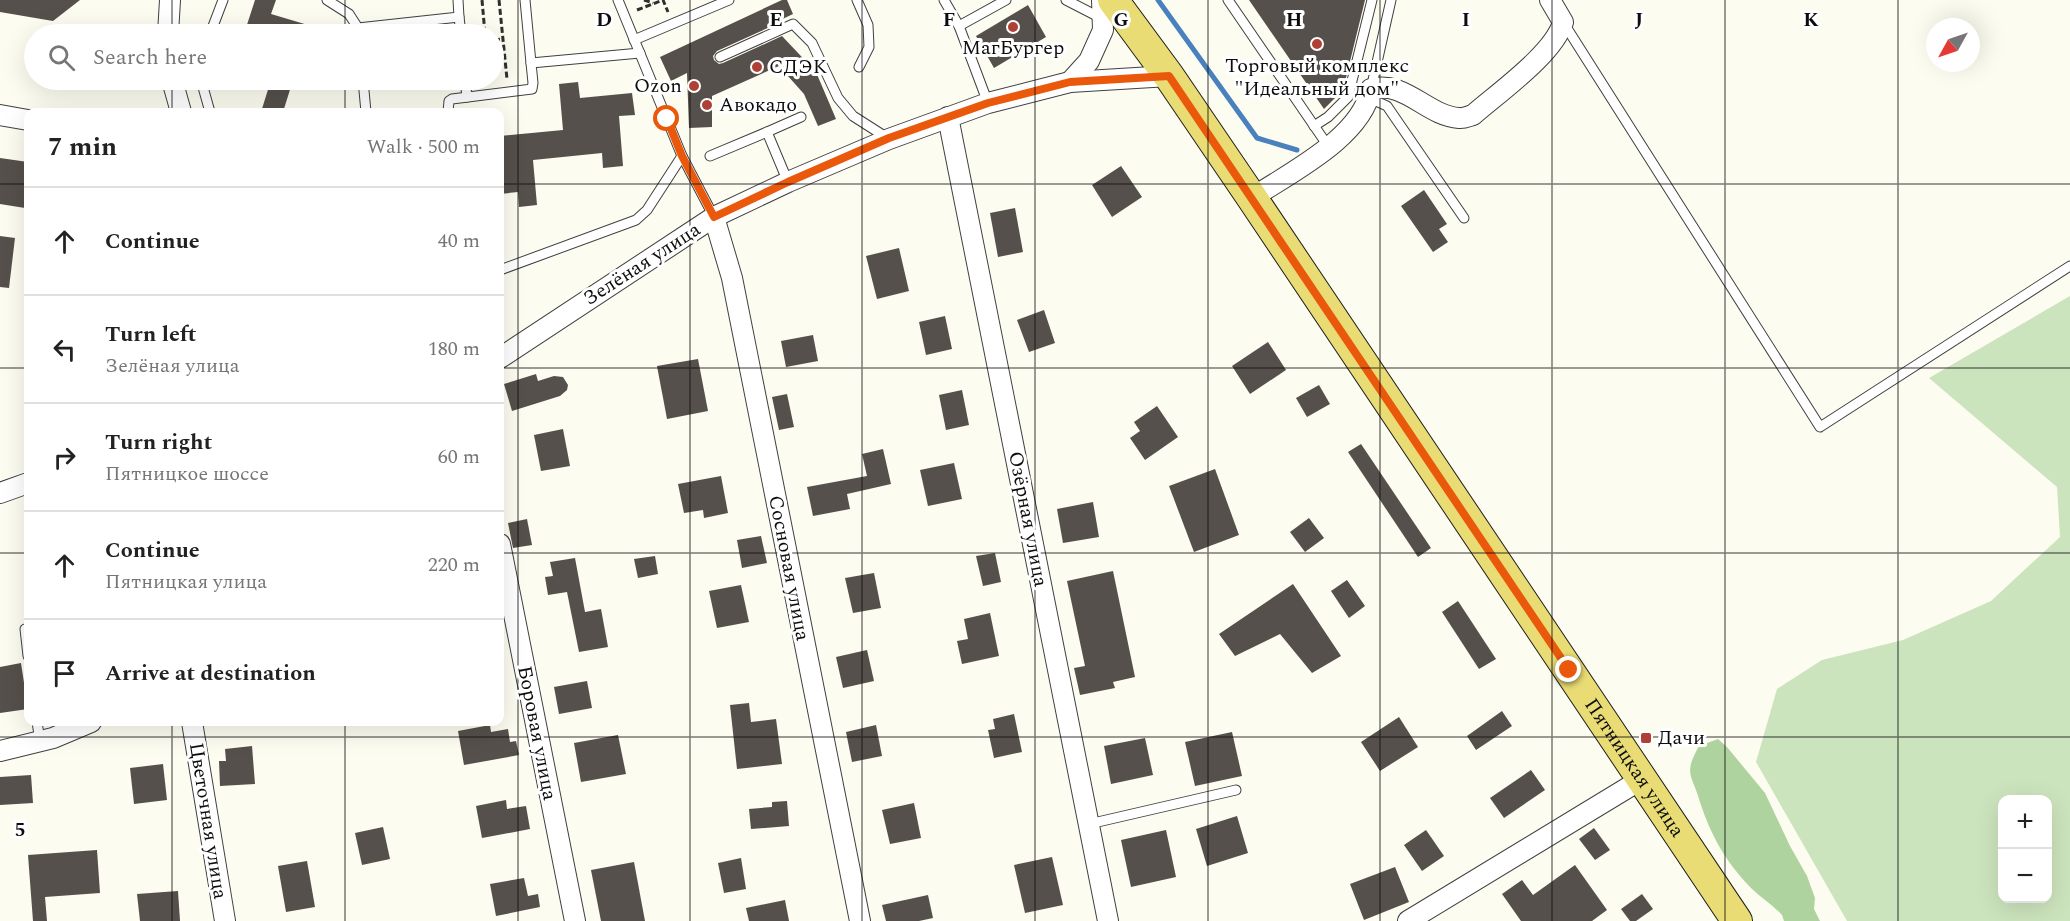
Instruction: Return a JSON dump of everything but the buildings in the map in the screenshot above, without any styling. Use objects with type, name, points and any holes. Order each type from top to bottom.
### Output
[{"type":"main road","name":"Пятницкая улица","points":[[1108,11],[1148,46],[1169,76],[1737,921]]},
{"type":"street","points":[[169,24],[171,0]]},
{"type":"street","points":[[1252,198],[1328,147],[1352,127],[1370,94],[1382,86],[1393,88],[1442,113],[1460,119],[1473,115],[1548,51],[1561,32],[1563,22],[1550,0]]},
{"type":"street","points":[[1070,82],[1089,62],[1103,30],[1108,11]]},
{"type":"street","name":"Зелёная улица","points":[[504,355],[714,217],[889,138],[988,103],[1070,82],[1169,76]]},
{"type":"street","points":[[175,90],[180,108]]},
{"type":"street","points":[[0,115],[24,119]]},
{"type":"street","name":"Озёрная улица","points":[[948,117],[1108,921]]},
{"type":"street","name":"Сосновая улица","points":[[714,217],[732,278],[860,921]]},
{"type":"street","points":[[0,493],[24,484]]},
{"type":"street","name":"Боровая улица","points":[[504,564],[575,921]]},
{"type":"street","points":[[0,751],[53,738],[82,726]]},
{"type":"street","name":"Цветочная улица","points":[[193,726],[225,921]]},
{"type":"street","points":[[1410,920],[1642,778]]},
{"type":"lane","points":[[214,24],[223,0]]},
{"type":"lane","points":[[327,0],[349,14],[354,24]]},
{"type":"lane","points":[[458,0],[460,24]]},
{"type":"lane","points":[[448,108],[449,101],[532,89],[525,0]]},
{"type":"lane","points":[[618,0],[682,156],[714,217]]},
{"type":"lane","points":[[634,40],[729,0]]},
{"type":"lane","points":[[857,0],[868,25],[869,47],[859,67]]},
{"type":"lane","points":[[944,0],[958,26],[988,103]]},
{"type":"lane","points":[[958,26],[1006,0]]},
{"type":"lane","points":[[1066,0],[1108,11]]},
{"type":"lane","points":[[1228,0],[1328,147]]},
{"type":"lane","points":[[1314,126],[1328,117],[1348,97],[1372,0]]},
{"type":"lane","points":[[1391,0],[1370,94],[1387,106],[1464,218]]},
{"type":"lane","points":[[408,24],[459,17]]},
{"type":"lane","points":[[1563,22],[1820,427],[2070,266]]},
{"type":"lane","points":[[720,57],[793,24],[813,43],[838,98],[848,110],[889,138]]},
{"type":"lane","points":[[1121,30],[1148,46]]},
{"type":"lane","points":[[531,63],[640,53]]},
{"type":"lane","points":[[204,90],[209,108]]},
{"type":"lane","points":[[364,90],[366,108]]},
{"type":"lane","points":[[466,90],[467,98]]},
{"type":"lane","points":[[710,156],[801,117]]},
{"type":"lane","points":[[767,132],[788,182]]},
{"type":"lane","points":[[504,269],[636,220],[647,210],[682,156]]},
{"type":"lane","points":[[38,726],[40,741]]},
{"type":"lane","points":[[1089,824],[1236,790]]},
{"type":"path","points":[[482,0],[484,24]]},
{"type":"path","points":[[499,0],[501,24]]},
{"type":"path","points":[[644,0],[655,3]]},
{"type":"path","points":[[624,15],[663,0]]},
{"type":"path","points":[[504,48],[509,93]]},
{"type":"green space","points":[[2070,296],[2070,921],[1847,921],[1756,762],[1777,689],[1822,660],[1903,640],[1991,601],[2060,537],[2057,487],[1929,378]]},
{"type":"green space","points":[[1718,739],[1765,793],[1807,876],[1815,898],[1814,909],[1820,921],[1784,921],[1782,915],[1742,878],[1720,848],[1704,814],[1690,774],[1691,763],[1699,746]]},
{"type":"waterway","points":[[1158,0],[1257,138],[1297,150]]},
{"type":"place","name":"МагБургер","points":[[1013,27]]},
{"type":"place","name":"Торговый комплекс \"Идеальный дом\"","points":[[1317,44]]},
{"type":"place","name":"СДЭК","points":[[757,67]]},
{"type":"place","name":"Ozon","points":[[694,86]]},
{"type":"place","name":"Авокадо","points":[[707,105]]},
{"type":"place","name":"Дачи","points":[[1646,738]]},
{"type":"route","points":[[667,119],[682,156],[714,217],[889,138],[988,103],[1070,82],[1169,76],[1569,670]]}]
